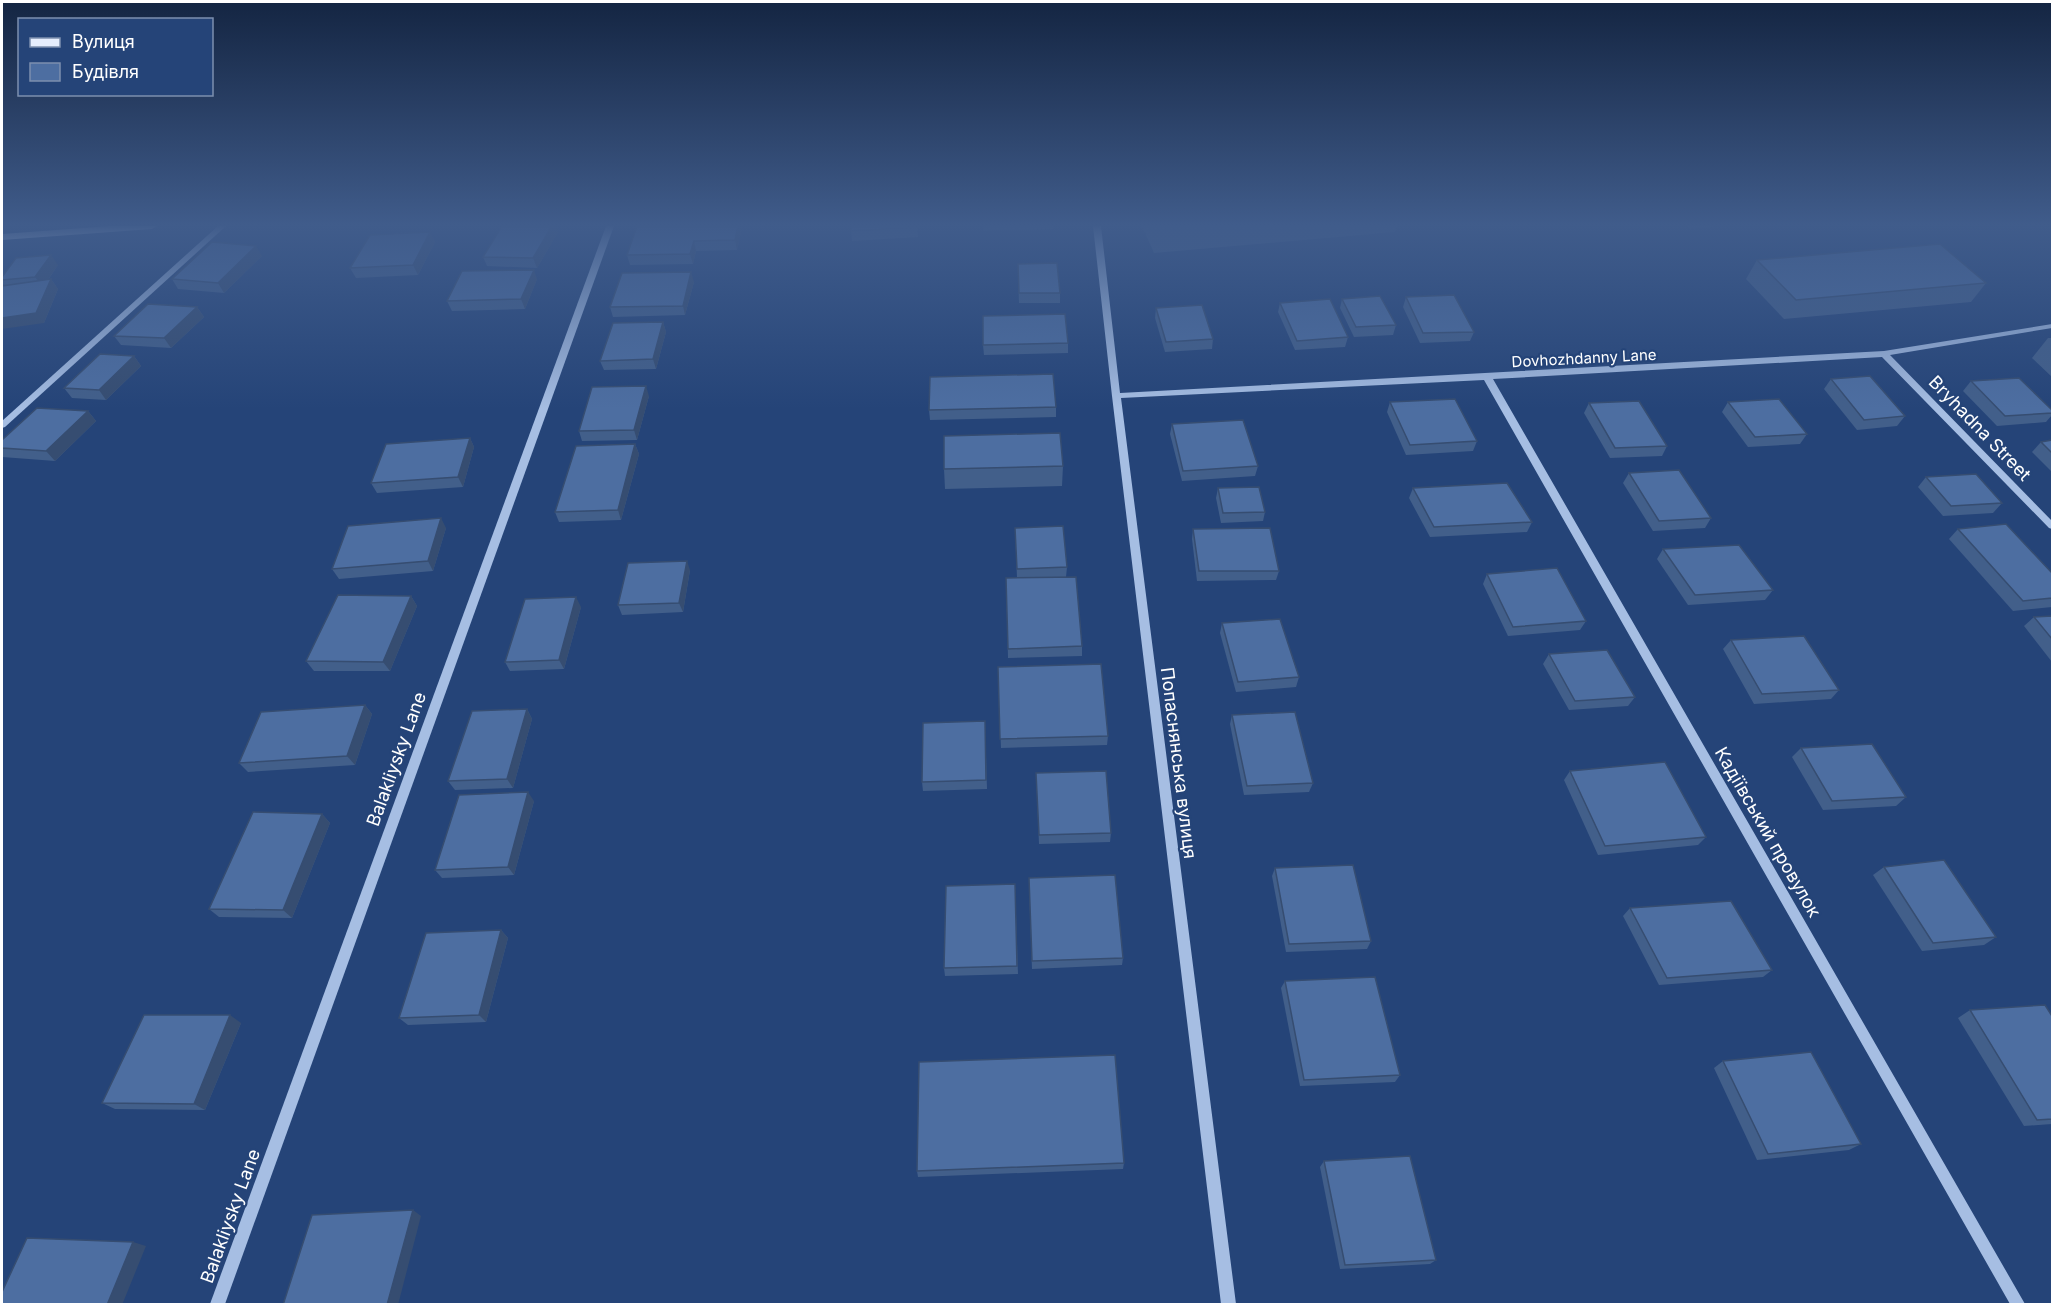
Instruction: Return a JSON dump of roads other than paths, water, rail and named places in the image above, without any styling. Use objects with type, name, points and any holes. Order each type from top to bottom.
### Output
[{"type":"street","points":[[2,425],[155,287]]},
{"type":"street","name":"Balakliysky Lane","points":[[217,1305],[588,287]]},
{"type":"street","name":"Попаснянська вулиця","points":[[1104,287],[1228,1305]]},
{"type":"street","name":"Dovhozhdanny Lane","points":[[1116,396],[1884,354],[2052,326]]},
{"type":"street","name":"Bryhadna Street","points":[[1884,354],[2052,526]]},
{"type":"street","name":"Кадіївський провулок","points":[[1487,377],[2018,1305]]}]
